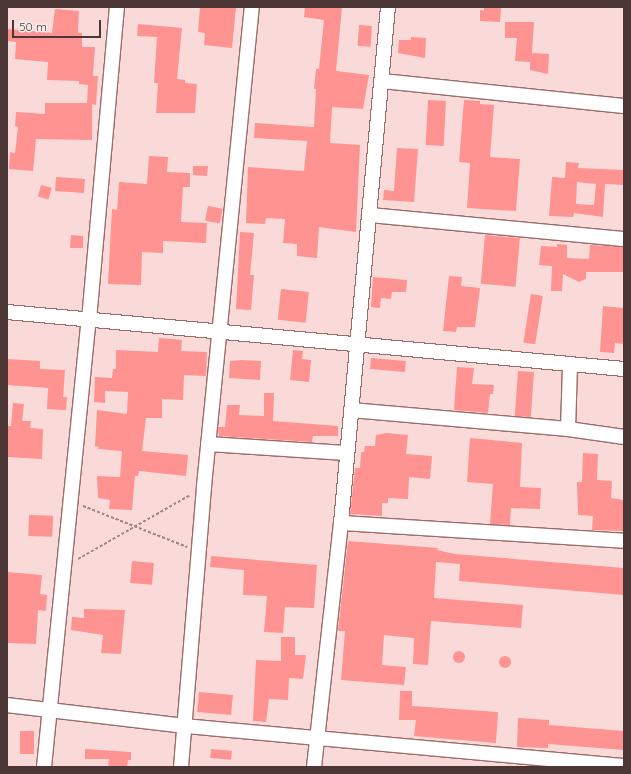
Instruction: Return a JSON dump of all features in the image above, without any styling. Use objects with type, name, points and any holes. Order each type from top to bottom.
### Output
[{"type":"street","points":[[44,767],[69,500],[89,320],[117,7]]},
{"type":"street","points":[[182,767],[204,486],[252,7]]},
{"type":"street","points":[[314,767],[341,523],[346,453],[388,7]]},
{"type":"street","points":[[382,80],[624,106]]},
{"type":"street","points":[[369,215],[624,239]]},
{"type":"street","points":[[7,312],[624,369]]},
{"type":"street","points":[[568,429],[570,364]]},
{"type":"street","points":[[351,410],[568,429],[624,437]]},
{"type":"street","points":[[208,444],[346,453]]},
{"type":"street","points":[[341,523],[624,541]]},
{"type":"street","points":[[7,705],[185,726],[624,766]]},
{"type":"path","points":[[63,568],[138,526],[204,486]]},
{"type":"path","points":[[69,500],[138,526],[199,552]]},
{"type":"building","points":[[200,7],[236,7],[232,48],[204,45],[205,33],[198,32]]},
{"type":"building","points":[[305,7],[342,7],[336,71],[369,75],[363,109],[332,107],[330,143],[360,145],[356,232],[319,227],[317,258],[297,256],[297,244],[283,243],[285,219],[266,218],[265,224],[246,223],[248,167],[304,171],[307,141],[254,138],[255,123],[314,127],[316,89],[314,89],[316,69],[319,69],[324,20],[304,17]]},
{"type":"building","points":[[484,7],[501,7],[500,22],[480,21],[480,10],[484,11]]},
{"type":"building","points":[[55,9],[79,11],[78,33],[82,33],[82,47],[95,47],[93,76],[98,76],[96,105],[92,104],[92,140],[36,139],[33,171],[9,169],[10,152],[15,153],[18,127],[15,126],[16,112],[45,114],[45,103],[87,103],[88,85],[79,84],[79,81],[47,80],[48,62],[15,59],[16,42],[7,41],[7,29],[52,33]]},
{"type":"building","points":[[505,22],[534,22],[532,53],[549,54],[548,74],[530,70],[530,62],[515,61],[517,38],[505,38]]},
{"type":"building","points":[[138,24],[182,28],[177,79],[185,80],[185,83],[197,84],[195,113],[156,113],[158,83],[154,83],[157,37],[137,36]]},
{"type":"building","points":[[359,25],[372,26],[371,47],[358,46]]},
{"type":"building","points":[[411,37],[426,38],[425,58],[398,53],[399,40],[411,40]]},
{"type":"building","points":[[428,100],[446,101],[444,146],[426,145]]},
{"type":"building","points":[[464,100],[480,101],[480,104],[494,105],[490,157],[520,159],[516,211],[467,208],[470,163],[459,162]]},
{"type":"building","points":[[397,148],[418,149],[414,202],[383,200],[384,190],[394,191]]},
{"type":"building","points":[[149,156],[168,157],[167,172],[190,173],[190,187],[183,187],[181,222],[207,223],[206,243],[163,241],[163,253],[142,252],[141,285],[108,284],[112,209],[117,210],[119,182],[147,184]]},
{"type":"building","points":[[566,162],[579,163],[578,168],[624,170],[623,185],[605,184],[603,217],[574,213],[573,217],[549,216],[552,177],[565,178]],"holes":[[[577,182],[596,184],[594,205],[576,204]]]},
{"type":"building","points":[[193,166],[208,166],[207,176],[193,175]]},
{"type":"building","points":[[56,177],[85,179],[84,193],[55,191]]},
{"type":"building","points":[[41,185],[52,188],[49,199],[38,197]]},
{"type":"building","points":[[208,206],[223,209],[220,224],[205,221]]},
{"type":"building","points":[[240,232],[254,233],[250,275],[254,275],[251,310],[236,309]]},
{"type":"building","points":[[71,235],[83,236],[83,248],[70,248]]},
{"type":"building","points":[[485,235],[520,238],[516,287],[481,284]]},
{"type":"building","points":[[557,244],[567,245],[567,258],[589,259],[590,245],[624,247],[623,272],[586,272],[586,279],[579,282],[563,274],[562,291],[551,291],[552,266],[539,265],[541,246],[557,247]]},
{"type":"building","points":[[449,276],[462,277],[461,286],[480,288],[475,327],[457,327],[456,332],[443,331]]},
{"type":"building","points":[[373,277],[407,280],[406,292],[392,292],[391,299],[381,298],[380,308],[371,307]]},
{"type":"building","points":[[281,289],[309,292],[306,323],[278,320]]},
{"type":"building","points":[[531,294],[543,296],[535,344],[523,342]]},
{"type":"building","points":[[603,306],[624,308],[624,344],[615,343],[614,353],[600,352]]},
{"type":"building","points":[[159,338],[182,340],[181,351],[207,352],[206,376],[184,375],[183,400],[162,399],[162,418],[146,418],[142,451],[188,455],[186,476],[139,471],[138,476],[135,476],[132,510],[109,509],[110,500],[98,498],[97,476],[120,477],[122,451],[98,449],[99,447],[95,446],[97,410],[127,414],[128,392],[105,391],[105,403],[94,402],[95,377],[112,378],[113,369],[116,369],[116,350],[158,352]]},
{"type":"building","points":[[293,350],[303,351],[302,359],[311,360],[309,382],[290,380]]},
{"type":"building","points":[[371,358],[406,361],[405,372],[370,369]]},
{"type":"building","points":[[7,359],[40,361],[40,369],[65,370],[63,397],[67,397],[66,410],[47,409],[48,388],[7,385]]},
{"type":"building","points":[[230,361],[261,361],[260,380],[229,378]]},
{"type":"building","points":[[457,367],[474,368],[472,384],[494,385],[493,394],[490,394],[488,413],[454,410]]},
{"type":"building","points":[[518,371],[534,372],[531,417],[515,416]]},
{"type":"building","points":[[264,393],[274,393],[273,421],[338,426],[338,436],[313,436],[312,442],[219,436],[218,427],[225,427],[227,405],[240,405],[239,415],[264,416]]},
{"type":"building","points":[[13,403],[24,404],[22,421],[31,421],[30,428],[43,429],[42,459],[7,457],[7,426],[11,426]]},
{"type":"building","points":[[386,433],[408,435],[406,454],[432,456],[430,479],[409,477],[408,499],[388,498],[388,503],[382,503],[382,516],[350,514],[355,468],[360,468],[361,452],[364,452],[365,446],[375,446],[376,435]]},
{"type":"building","points":[[470,438],[522,443],[520,487],[541,488],[540,509],[511,508],[510,525],[490,524],[493,484],[467,482]]},
{"type":"building","points":[[583,453],[598,454],[597,480],[612,481],[611,498],[624,500],[624,531],[592,530],[593,516],[578,515],[577,482],[582,482]]},
{"type":"building","points":[[29,515],[53,516],[52,537],[28,536]]},
{"type":"building","points":[[348,541],[438,548],[437,550],[455,554],[624,568],[624,595],[459,581],[460,564],[436,562],[434,598],[523,605],[521,628],[431,621],[428,665],[413,664],[414,638],[384,635],[382,665],[406,667],[404,685],[341,680],[345,631],[338,631]]},
{"type":"building","points":[[211,556],[317,565],[314,608],[285,607],[283,633],[264,632],[267,596],[243,595],[244,570],[210,567]]},
{"type":"building","points":[[132,561],[154,563],[152,585],[130,583]]},
{"type":"building","points":[[7,572],[42,575],[40,594],[47,595],[46,611],[38,610],[36,644],[7,643]]},
{"type":"building","points":[[84,609],[125,610],[121,654],[101,653],[103,635],[71,630],[72,617],[84,618]]},
{"type":"building","points":[[281,637],[295,637],[295,655],[306,655],[303,679],[289,678],[288,700],[269,699],[266,722],[253,721],[256,660],[281,661]]},
{"type":"building","points":[[457,651],[461,651],[465,657],[461,663],[457,663],[453,659],[453,655]]},
{"type":"building","points":[[503,656],[507,656],[511,662],[507,668],[503,668],[499,664],[499,660]]},
{"type":"building","points":[[400,691],[412,691],[412,706],[498,712],[496,743],[414,736],[416,720],[399,720]]},
{"type":"building","points":[[199,692],[233,695],[231,715],[197,712]]},
{"type":"building","points":[[518,718],[549,720],[549,725],[624,731],[624,750],[548,744],[548,748],[517,747]]},
{"type":"building","points":[[20,731],[34,731],[34,754],[20,754]]},
{"type":"building","points":[[85,749],[131,752],[131,760],[128,760],[127,767],[108,767],[109,759],[85,759]]},
{"type":"building","points":[[211,749],[232,751],[231,760],[210,758]]}]
